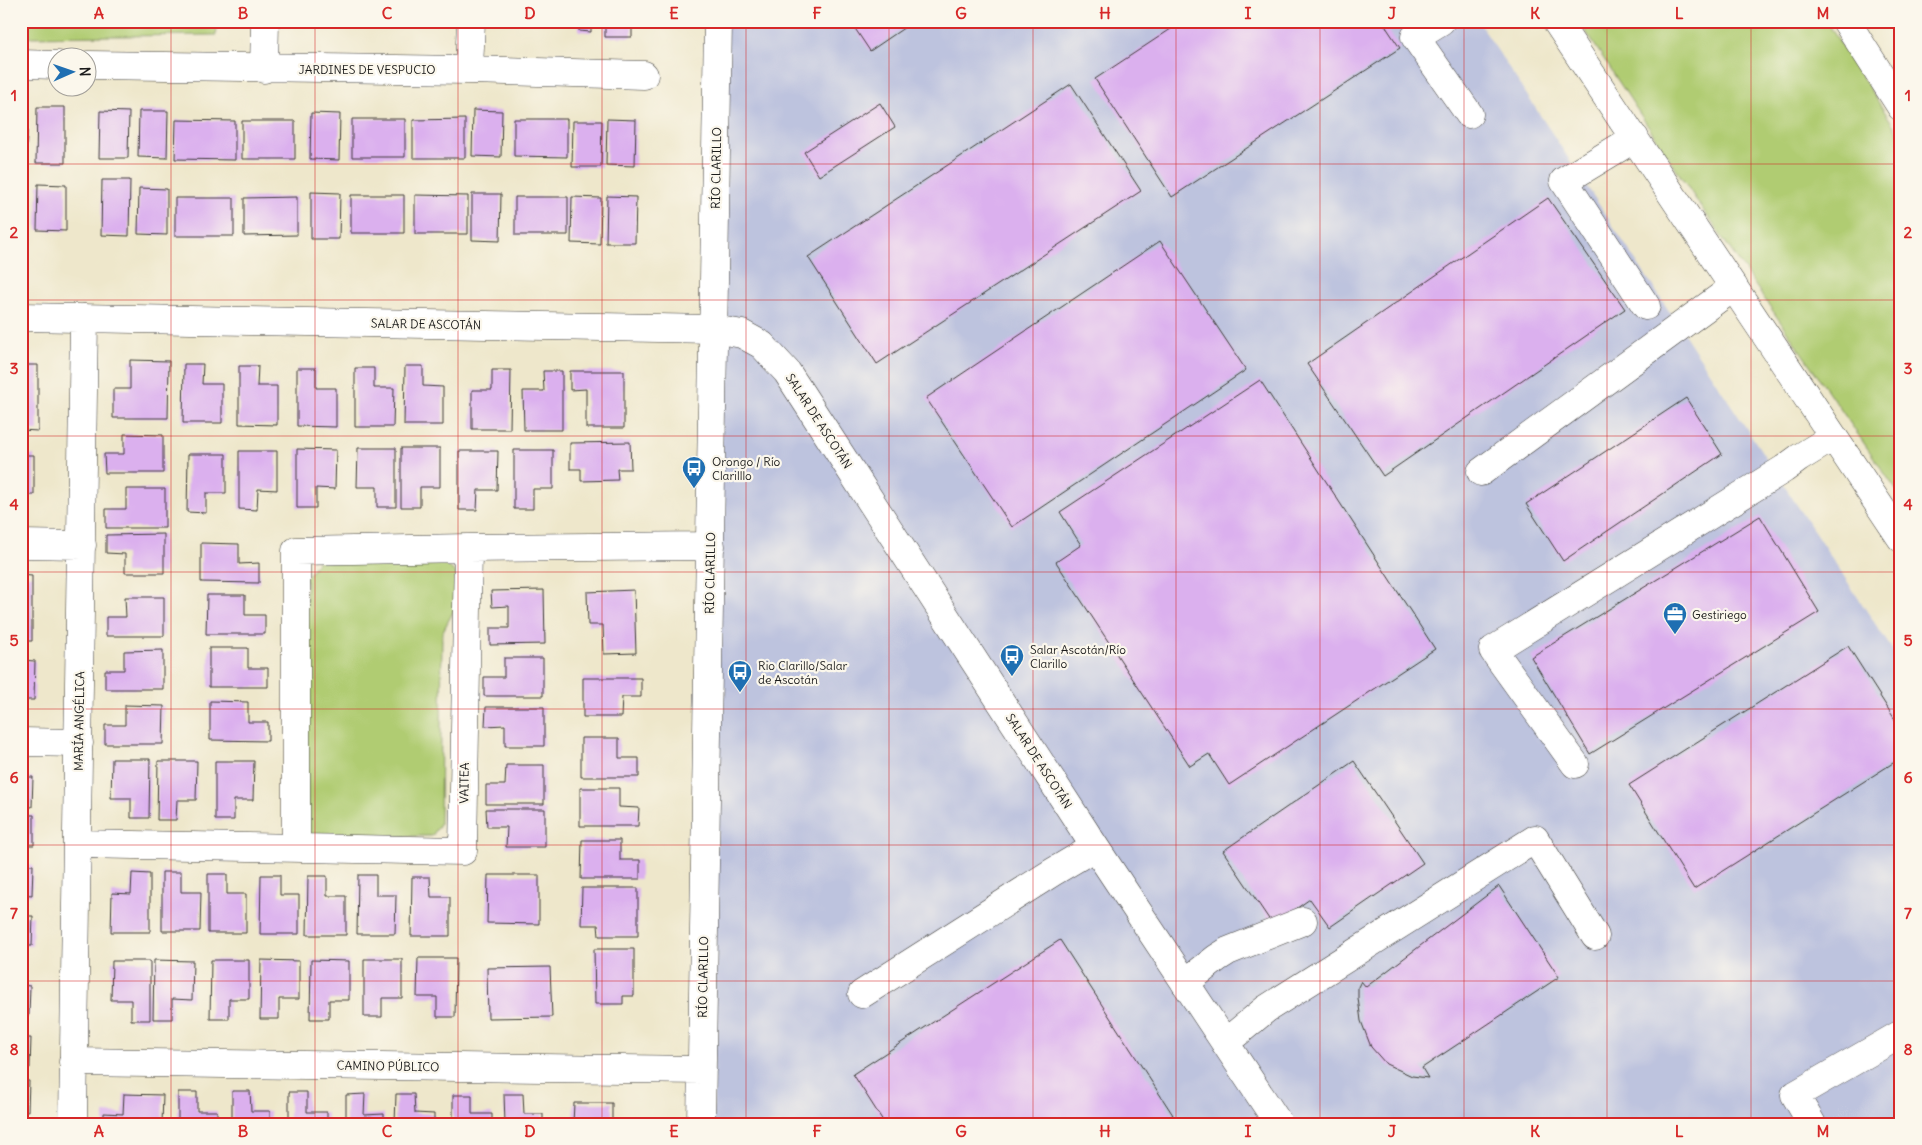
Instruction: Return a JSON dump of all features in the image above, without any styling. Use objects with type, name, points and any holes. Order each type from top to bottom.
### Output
[{"type":"street","points":[[264,69],[265,21]]},
{"type":"street","points":[[469,70],[471,21]]},
{"type":"street","name":"RÍO CLARILLO","points":[[701,1124],[718,21]]},
{"type":"street","points":[[1441,21],[1415,37],[1469,114]]},
{"type":"street","points":[[1556,21],[1901,538]]},
{"type":"street","points":[[1846,21],[1901,107]]},
{"type":"street","points":[[21,64],[48,65]]},
{"type":"street","name":"JARDINES DE VESPUCIO","points":[[98,65],[264,69],[469,70],[644,75]]},
{"type":"street","points":[[1635,138],[1564,181],[1646,306]]},
{"type":"street","points":[[1481,472],[1734,287]]},
{"type":"street","name":"SALAR DE ASCOTÁN","points":[[21,317],[714,329],[742,334],[762,345],[787,372],[1095,848],[1279,1124]]},
{"type":"street","name":"MARÍA ANGÉLICA","points":[[73,1124],[84,318]]},
{"type":"street","points":[[1574,764],[1493,650],[1833,437]]},
{"type":"street","points":[[21,544],[82,544]]},
{"type":"street","points":[[296,848],[296,551],[711,546]]},
{"type":"street","name":"VAITEA","points":[[77,844],[463,851],[468,548]]},
{"type":"street","points":[[21,742],[79,743]]},
{"type":"street","points":[[1225,1043],[1266,1009],[1535,839],[1595,936]]},
{"type":"street","points":[[862,994],[1044,877],[1095,848]]},
{"type":"street","points":[[1185,983],[1228,951],[1303,921]]},
{"type":"street","points":[[1812,1124],[1795,1095],[1901,1034]]},
{"type":"street","name":"CAMINO PÚBLICO","points":[[74,1062],[702,1070]]},
{"type":"shaded area","points":[[726,21],[1478,21],[1901,663],[1901,1124],[713,1124]]},
{"type":"green space","points":[[21,21],[219,21],[216,35],[21,37]]},
{"type":"green space","points":[[1579,21],[1826,21],[1901,137],[1901,497],[1695,198]]},
{"type":"green space","points":[[318,561],[443,562],[456,573],[454,610],[442,633],[440,824],[432,836],[307,837],[306,578]]},
{"type":"building","points":[[306,21],[352,21],[352,24],[306,25]]},
{"type":"building","points":[[568,21],[591,21],[591,32],[579,31],[579,25],[568,25]]},
{"type":"building","points":[[605,21],[632,21],[632,37],[605,37]]},
{"type":"building","points":[[850,21],[914,21],[870,51]]},
{"type":"building","points":[[1183,21],[1382,21],[1400,48],[1172,197],[1095,79]]},
{"type":"building","points":[[1071,84],[1141,191],[877,364],[808,257]]},
{"type":"building","points":[[880,103],[895,127],[819,176],[804,152]]},
{"type":"building","points":[[37,107],[65,107],[65,163],[36,163]]},
{"type":"building","points":[[473,110],[502,111],[501,157],[472,156]]},
{"type":"building","points":[[100,111],[129,112],[128,158],[99,158]]},
{"type":"building","points":[[139,111],[168,111],[167,158],[138,157]]},
{"type":"building","points":[[21,113],[28,113],[26,159],[21,159]]},
{"type":"building","points":[[311,113],[340,114],[339,160],[310,159]]},
{"type":"building","points":[[352,119],[405,119],[405,157],[352,157]]},
{"type":"building","points":[[465,119],[465,158],[413,158],[413,120]]},
{"type":"building","points":[[514,119],[567,119],[567,157],[514,156]]},
{"type":"building","points":[[607,119],[636,120],[635,166],[606,165]]},
{"type":"building","points":[[176,120],[235,121],[235,160],[175,159]]},
{"type":"building","points":[[242,121],[295,121],[295,159],[242,159]]},
{"type":"building","points":[[573,121],[602,121],[601,167],[572,167]]},
{"type":"building","points":[[102,180],[130,180],[129,236],[101,235]]},
{"type":"building","points":[[21,183],[27,183],[26,229],[21,229]]},
{"type":"building","points":[[38,184],[66,185],[66,231],[37,230]]},
{"type":"building","points":[[139,188],[167,189],[167,235],[138,234]]},
{"type":"building","points":[[311,192],[340,193],[339,239],[311,239]]},
{"type":"building","points":[[472,194],[501,194],[500,241],[472,240]]},
{"type":"building","points":[[351,195],[404,195],[404,233],[351,233]]},
{"type":"building","points":[[415,195],[468,196],[468,234],[415,234]]},
{"type":"building","points":[[607,196],[636,197],[635,243],[606,243]]},
{"type":"building","points":[[297,197],[297,235],[244,236],[244,198]]},
{"type":"building","points":[[515,197],[568,197],[568,235],[515,235]]},
{"type":"building","points":[[572,197],[601,198],[600,244],[571,243]]},
{"type":"building","points":[[175,198],[234,198],[234,236],[175,236]]},
{"type":"building","points":[[1548,198],[1625,309],[1383,476],[1307,364]]},
{"type":"building","points":[[1160,241],[1246,370],[1012,527],[926,398]]},
{"type":"building","points":[[130,360],[169,361],[168,418],[113,418],[113,389],[130,389]]},
{"type":"building","points":[[184,364],[203,364],[202,384],[222,384],[222,423],[183,423]]},
{"type":"building","points":[[21,365],[38,365],[38,431],[21,430]]},
{"type":"building","points":[[239,366],[258,366],[257,386],[277,386],[277,425],[239,424]]},
{"type":"building","points":[[405,366],[423,366],[423,386],[443,387],[443,425],[404,425]]},
{"type":"building","points":[[297,368],[316,368],[316,388],[336,388],[336,427],[297,426]]},
{"type":"building","points":[[355,368],[374,368],[374,388],[394,388],[393,427],[355,427]]},
{"type":"building","points":[[492,370],[511,370],[510,429],[472,429],[472,390],[492,390]]},
{"type":"building","points":[[543,371],[562,371],[562,430],[524,430],[523,391],[544,391]]},
{"type":"building","points":[[570,371],[624,371],[624,428],[586,428],[586,389],[570,390]]},
{"type":"building","points":[[1260,380],[1435,649],[1229,785],[1209,754],[1190,766],[1056,562],[1081,545],[1060,512]]},
{"type":"building","points":[[1686,398],[1722,454],[1563,561],[1526,504]]},
{"type":"building","points":[[124,434],[163,435],[163,473],[105,473],[104,454],[124,454]]},
{"type":"building","points":[[630,442],[631,469],[617,469],[618,480],[581,481],[581,469],[570,469],[570,443]]},
{"type":"building","points":[[358,448],[396,448],[396,507],[377,507],[377,487],[357,487]]},
{"type":"building","points":[[401,448],[440,448],[440,487],[420,487],[420,507],[401,507]]},
{"type":"building","points":[[297,449],[336,450],[335,489],[316,488],[316,508],[297,508]]},
{"type":"building","points":[[514,450],[553,450],[553,489],[533,489],[533,509],[514,509]]},
{"type":"building","points":[[239,451],[277,451],[277,490],[258,489],[257,510],[239,509]]},
{"type":"building","points":[[459,451],[498,451],[497,490],[478,490],[477,510],[459,510]]},
{"type":"building","points":[[188,454],[226,454],[226,493],[206,493],[206,513],[187,512]]},
{"type":"building","points":[[21,455],[34,455],[34,495],[21,495]]},
{"type":"building","points":[[126,489],[165,489],[165,528],[106,528],[106,509],[126,509]]},
{"type":"building","name":"Gestiriego","points":[[1760,516],[1819,612],[1590,754],[1531,657]]},
{"type":"building","points":[[164,534],[164,573],[125,573],[125,554],[106,553],[106,535]]},
{"type":"building","points":[[201,543],[239,544],[239,564],[259,563],[259,583],[201,582]]},
{"type":"building","points":[[21,575],[32,576],[32,641],[21,641]]},
{"type":"building","points":[[544,590],[545,644],[490,645],[490,628],[509,628],[509,606],[492,607],[491,591]]},
{"type":"building","points":[[634,590],[636,653],[604,654],[603,625],[588,625],[587,592]]},
{"type":"building","points":[[207,595],[245,595],[245,615],[265,615],[265,634],[206,634]]},
{"type":"building","points":[[125,597],[164,597],[164,636],[106,636],[106,617],[126,617]]},
{"type":"building","points":[[1848,646],[1901,729],[1901,758],[1694,889],[1629,785]]},
{"type":"building","points":[[209,648],[248,648],[248,668],[268,668],[268,687],[209,687]]},
{"type":"building","points":[[163,650],[163,689],[105,689],[105,670],[124,670],[124,651]]},
{"type":"building","points":[[504,658],[543,658],[543,696],[484,696],[484,677],[504,677]]},
{"type":"building","points":[[21,660],[35,661],[34,700],[21,700]]},
{"type":"building","points":[[583,678],[641,678],[641,697],[622,697],[621,717],[583,717]]},
{"type":"building","points":[[210,701],[248,702],[248,722],[268,722],[268,741],[210,740]]},
{"type":"building","points":[[125,705],[164,706],[163,744],[105,744],[105,725],[125,725]]},
{"type":"building","points":[[486,707],[544,707],[544,746],[505,746],[505,725],[485,726]]},
{"type":"building","points":[[581,738],[619,738],[619,758],[639,758],[639,777],[581,777]]},
{"type":"building","points":[[112,759],[150,759],[149,818],[131,818],[131,798],[111,798]]},
{"type":"building","points":[[158,761],[197,761],[196,800],[177,800],[176,820],[157,820]]},
{"type":"building","points":[[215,761],[254,761],[253,800],[234,800],[234,820],[215,820]]},
{"type":"building","points":[[1354,761],[1423,863],[1330,927],[1310,899],[1273,925],[1223,851]]},
{"type":"building","points":[[506,765],[544,765],[544,804],[486,804],[486,785],[505,785]]},
{"type":"building","points":[[21,777],[33,777],[32,807],[21,806]]},
{"type":"building","points":[[580,788],[619,788],[619,807],[639,808],[638,826],[580,826]]},
{"type":"building","points":[[486,809],[545,809],[545,847],[506,847],[507,827],[487,827]]},
{"type":"building","points":[[21,815],[34,815],[34,845],[21,845]]},
{"type":"building","points":[[582,840],[620,840],[620,860],[640,860],[640,879],[581,879]]},
{"type":"building","points":[[21,865],[33,865],[32,895],[21,894]]},
{"type":"building","points":[[162,872],[181,872],[181,892],[201,892],[200,931],[162,931]]},
{"type":"building","points":[[132,873],[150,874],[150,932],[111,932],[112,893],[131,894]]},
{"type":"building","points":[[208,874],[227,874],[227,894],[246,894],[246,933],[208,933]]},
{"type":"building","points":[[261,875],[280,875],[280,895],[299,895],[299,934],[260,934]]},
{"type":"building","points":[[358,875],[376,875],[376,895],[396,895],[395,934],[357,934]]},
{"type":"building","points":[[488,875],[539,875],[539,924],[487,923]]},
{"type":"building","points":[[308,876],[327,876],[327,896],[346,896],[346,935],[307,935]]},
{"type":"building","points":[[412,877],[430,877],[431,897],[450,897],[450,936],[411,936]]},
{"type":"building","points":[[1499,886],[1559,977],[1422,1068],[1428,1078],[1412,1076],[1386,1064],[1371,1047],[1361,1021],[1358,987],[1361,981],[1366,987]]},
{"type":"building","points":[[582,888],[638,888],[638,936],[599,936],[598,925],[581,925]]},
{"type":"building","points":[[21,916],[33,916],[32,946],[21,946]]},
{"type":"building","points":[[1060,940],[1173,1115],[1160,1124],[885,1124],[853,1074]]},
{"type":"building","points":[[594,949],[634,949],[634,996],[623,996],[623,1004],[595,1004]]},
{"type":"building","points":[[418,958],[456,958],[455,1017],[437,1017],[437,997],[417,997]]},
{"type":"building","points":[[364,959],[402,959],[402,998],[382,998],[382,1017],[364,1017]]},
{"type":"building","points":[[154,960],[193,961],[192,1000],[172,999],[172,1019],[153,1019]]},
{"type":"building","points":[[211,960],[249,960],[249,999],[229,999],[229,1019],[210,1019]]},
{"type":"building","points":[[261,960],[299,961],[299,999],[279,999],[279,1019],[260,1019]]},
{"type":"building","points":[[311,960],[349,961],[349,1000],[329,1000],[329,1019],[310,1019]]},
{"type":"building","points":[[112,961],[150,961],[150,1020],[131,1020],[131,1000],[111,1000]]},
{"type":"building","points":[[550,967],[552,1017],[488,1018],[487,968]]},
{"type":"building","points":[[21,985],[30,986],[29,1015],[21,1015]]},
{"type":"building","points":[[21,1038],[31,1038],[30,1068],[21,1068]]},
{"type":"building","points":[[21,1080],[29,1081],[28,1111],[21,1110]]},
{"type":"building","points":[[232,1091],[250,1091],[251,1111],[270,1111],[270,1124],[232,1124]]},
{"type":"building","points":[[178,1092],[197,1092],[197,1111],[217,1111],[217,1124],[178,1124]]},
{"type":"building","points":[[289,1092],[307,1092],[307,1112],[327,1112],[327,1124],[289,1124]]},
{"type":"building","points":[[124,1094],[163,1095],[162,1124],[104,1124],[104,1113],[123,1114]]},
{"type":"building","points":[[365,1094],[364,1115],[384,1114],[384,1124],[346,1124],[346,1095]]},
{"type":"building","points":[[396,1094],[414,1094],[415,1113],[434,1114],[434,1124],[395,1124]]},
{"type":"building","points":[[504,1094],[523,1094],[524,1114],[543,1114],[543,1124],[505,1124]]},
{"type":"building","points":[[453,1095],[472,1095],[472,1114],[492,1114],[492,1124],[453,1124]]},
{"type":"building","points":[[574,1103],[612,1103],[612,1124],[573,1124]]},
{"type":"place","name":"Orongo / Río Clarilllo","points":[[694,489]]},
{"type":"place","name":"Gestiriego","points":[[1675,635]]},
{"type":"place","name":"Salar Ascotán/Río Clarillo","points":[[1012,677]]},
{"type":"place","name":"Rio Clarillo/Salar de Ascotán","points":[[740,693]]}]
